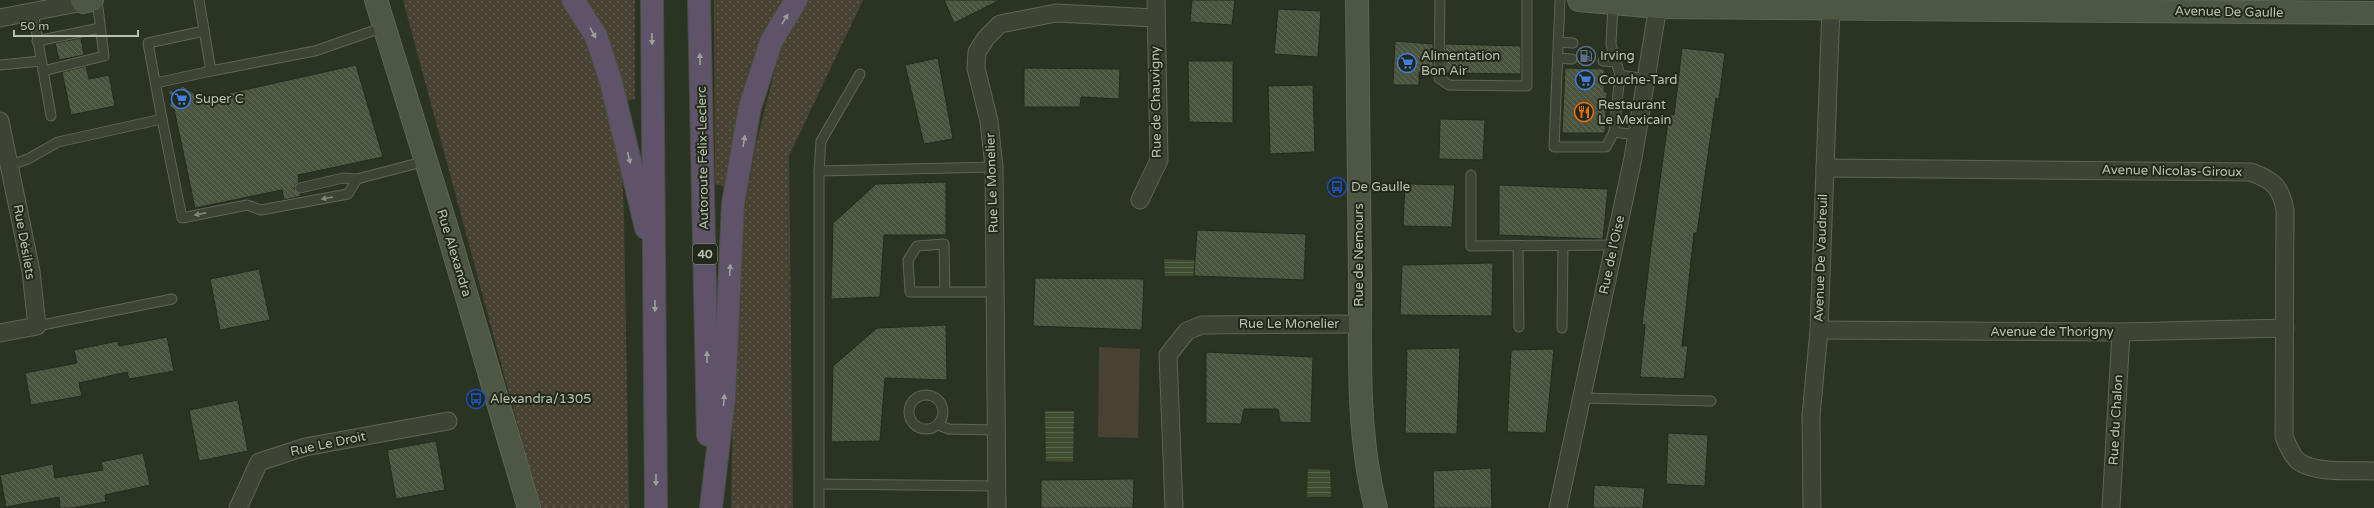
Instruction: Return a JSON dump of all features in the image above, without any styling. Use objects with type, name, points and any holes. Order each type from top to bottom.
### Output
[{"type":"highway","points":[[573,0],[596,36],[611,82],[655,267]]},
{"type":"highway","points":[[652,0],[656,508]]},
{"type":"highway","name":"Autoroute Félix-Leclerc","points":[[699,0],[711,508]]},
{"type":"highway","points":[[711,508],[724,398],[733,204],[750,107],[771,42],[796,0]]},
{"type":"street","name":"Rue Alexandra","points":[[376,0],[426,161],[528,508]]},
{"type":"street","name":"Rue de Chauvigny","points":[[1140,200],[1160,160],[1155,18],[1156,0]]},
{"type":"street","name":"Rue de Nemours","points":[[1357,0],[1360,324],[1363,420],[1372,492],[1376,508]]},
{"type":"street","name":"Avenue De Gaulle","points":[[1580,0],[1613,4],[1831,8],[2374,13]]},
{"type":"street","points":[[0,18],[89,1]]},
{"type":"street","name":"Rue de l'Oise","points":[[1558,508],[1636,135],[1658,4]]},
{"type":"street","name":"Avenue De Vaudreuil","points":[[1812,508],[1811,416],[1819,330],[1831,8]]},
{"type":"street","name":"Rue Le Monelier","points":[[997,508],[995,486],[994,166],[989,121],[976,68],[977,52],[986,38],[1000,24],[1056,13],[1155,18]]},
{"type":"street","name":"Rue Désilets","points":[[0,121],[31,271],[37,326]]},
{"type":"street","name":"Avenue Nicolas-Giroux","points":[[1825,168],[2251,172],[2274,184],[2282,196],[2285,210],[2284,437],[2290,452],[2298,461],[2309,466],[2325,469],[2374,470]]},
{"type":"street","name":"Rue Le Monelier","points":[[1174,508],[1168,355],[1187,331],[1202,325],[1360,324]]},
{"type":"street","points":[[0,333],[37,326]]},
{"type":"street","name":"Avenue de Thorigny","points":[[1819,330],[2121,332],[2285,328]]},
{"type":"street","name":"Rue du Chalon","points":[[2111,508],[2121,332]]},
{"type":"street","name":"Rue Le Droit","points":[[238,508],[259,462],[305,447],[448,421]]},
{"type":"lane","points":[[199,0],[211,71]]},
{"type":"lane","points":[[1440,0],[1439,78],[1449,85],[1527,86],[1527,0]]},
{"type":"lane","points":[[1560,0],[1554,147],[1606,147],[1614,132],[1620,75],[1607,44],[1613,4]]},
{"type":"lane","points":[[43,71],[104,56],[100,28],[89,1]]},
{"type":"lane","points":[[33,12],[51,116]]},
{"type":"lane","points":[[156,83],[315,51],[384,27]]},
{"type":"lane","points":[[37,41],[100,28]]},
{"type":"lane","points":[[204,31],[148,43],[182,218],[247,205],[261,210],[348,194],[357,179]]},
{"type":"lane","points":[[1558,42],[1573,43]]},
{"type":"lane","points":[[1558,58],[1572,60]]},
{"type":"lane","points":[[0,65],[41,61]]},
{"type":"lane","points":[[1603,61],[1615,62]]},
{"type":"lane","points":[[819,508],[819,171],[821,142],[860,74]]},
{"type":"lane","points":[[1620,75],[1646,79]]},
{"type":"lane","points":[[10,166],[28,159],[58,142],[162,119]]},
{"type":"lane","points":[[1614,132],[1636,135]]},
{"type":"lane","points":[[300,188],[343,178],[357,179],[426,161]]},
{"type":"lane","points":[[819,171],[994,166]]},
{"type":"lane","points":[[1471,175],[1471,246],[1614,245]]},
{"type":"lane","points":[[946,292],[944,244],[917,246],[908,260],[910,292],[946,292],[994,292]]},
{"type":"lane","points":[[1518,246],[1518,327]]},
{"type":"lane","points":[[1562,328],[1563,246]]},
{"type":"lane","points":[[37,326],[172,299]]},
{"type":"lane","points":[[1582,398],[1711,401]]},
{"type":"lane","points":[[938,425],[949,429],[995,430]]},
{"type":"lane","points":[[819,484],[995,486]]},
{"type":"shaded area","points":[[403,0],[564,0],[588,37],[620,137],[624,214],[629,508],[540,508]]},
{"type":"shaded area","points":[[579,0],[635,0],[635,99],[626,101]]},
{"type":"shaded area","points":[[714,0],[783,0],[759,53],[729,187],[715,184]]},
{"type":"shaded area","points":[[807,0],[863,0],[789,156],[793,508],[731,508],[734,333],[739,240],[756,144],[780,50]]},
{"type":"shaded area","points":[[1164,259],[1196,260],[1194,276],[1165,276]]},
{"type":"shaded area","points":[[1099,347],[1140,349],[1138,438],[1098,437]]},
{"type":"shaded area","points":[[1045,411],[1074,411],[1073,462],[1046,461]]},
{"type":"shaded area","points":[[1308,469],[1330,470],[1331,497],[1307,497]]},
{"type":"building","points":[[944,0],[1000,0],[954,23]]},
{"type":"building","points":[[1192,0],[1235,0],[1232,25],[1190,22]]},
{"type":"building","points":[[1278,9],[1321,11],[1318,57],[1274,54]]},
{"type":"building","points":[[81,38],[84,55],[59,60],[55,43]]},
{"type":"building","name":"Alimentation Bon Air","points":[[1395,41],[1433,44],[1433,73],[1419,72],[1419,85],[1393,85]]},
{"type":"building","points":[[1445,44],[1521,46],[1521,74],[1445,73]]},
{"type":"building","points":[[1682,48],[1725,53],[1719,99],[1716,98],[1697,233],[1694,233],[1682,346],[1688,346],[1684,379],[1640,377],[1645,325],[1642,324],[1651,247],[1669,114],[1674,115]]},
{"type":"building","points":[[938,58],[953,139],[924,144],[905,65]]},
{"type":"building","points":[[1188,61],[1233,61],[1233,123],[1189,122]]},
{"type":"building","points":[[356,65],[383,157],[298,175],[299,182],[296,184],[294,189],[302,196],[284,200],[282,190],[195,208],[174,109],[169,106],[182,86],[203,99]]},
{"type":"building","points":[[86,66],[89,79],[109,75],[115,106],[71,115],[62,72]]},
{"type":"building","points":[[1024,68],[1120,69],[1119,99],[1081,97],[1080,107],[1024,107]]},
{"type":"building","name":"Restaurant Le Mexicain","points":[[1565,68],[1605,69],[1604,92],[1607,92],[1605,133],[1562,133]]},
{"type":"building","points":[[1313,85],[1315,152],[1270,154],[1268,86]]},
{"type":"building","points":[[1440,119],[1485,120],[1483,160],[1439,159]]},
{"type":"building","points":[[946,182],[946,235],[884,235],[880,297],[831,299],[833,223],[876,184]]},
{"type":"building","points":[[1405,184],[1455,185],[1452,227],[1403,226]]},
{"type":"building","points":[[1499,185],[1608,189],[1603,239],[1499,235]]},
{"type":"building","points":[[1197,230],[1306,234],[1304,280],[1194,276]]},
{"type":"building","points":[[1493,263],[1492,316],[1400,315],[1402,265]]},
{"type":"building","points":[[259,269],[270,320],[220,330],[210,279]]},
{"type":"building","points":[[1035,278],[1144,279],[1142,330],[1033,326]]},
{"type":"building","points":[[946,325],[947,380],[885,378],[880,441],[831,442],[833,366],[877,328]]},
{"type":"building","points":[[167,337],[174,371],[129,379],[127,372],[79,383],[82,396],[31,405],[25,373],[77,363],[74,350],[118,341],[119,346]]},
{"type":"building","points":[[1460,348],[1457,434],[1405,433],[1407,349]]},
{"type":"building","points":[[1554,349],[1546,433],[1507,432],[1511,350]]},
{"type":"building","points":[[1206,352],[1313,357],[1311,423],[1280,422],[1278,409],[1244,409],[1241,424],[1206,423]]},
{"type":"building","points":[[238,400],[248,451],[199,461],[189,410]]},
{"type":"building","points":[[1668,433],[1708,435],[1705,486],[1666,484]]},
{"type":"building","points":[[436,441],[445,490],[396,499],[387,450]]},
{"type":"building","points":[[143,453],[150,485],[105,495],[106,502],[72,508],[60,508],[59,497],[6,507],[0,475],[53,464],[55,478],[103,470],[101,462]]},
{"type":"building","points":[[1491,468],[1492,508],[1434,508],[1433,471]]},
{"type":"building","points":[[1134,479],[1133,508],[1041,508],[1041,480]]},
{"type":"building","points":[[1594,485],[1645,488],[1643,508],[1593,508]]},
{"type":"place","name":"Irving","points":[[1586,56]]},
{"type":"place","name":"Alimentation Bon Air","points":[[1407,63]]},
{"type":"place","name":"Couche-Tard","points":[[1585,80]]},
{"type":"place","name":"Super C","points":[[181,99]]},
{"type":"place","name":"Restaurant Le Mexicain","points":[[1584,112]]},
{"type":"place","name":"De Gaulle","points":[[1337,187]]},
{"type":"place","name":"Alexandra/1305","points":[[476,399]]}]
